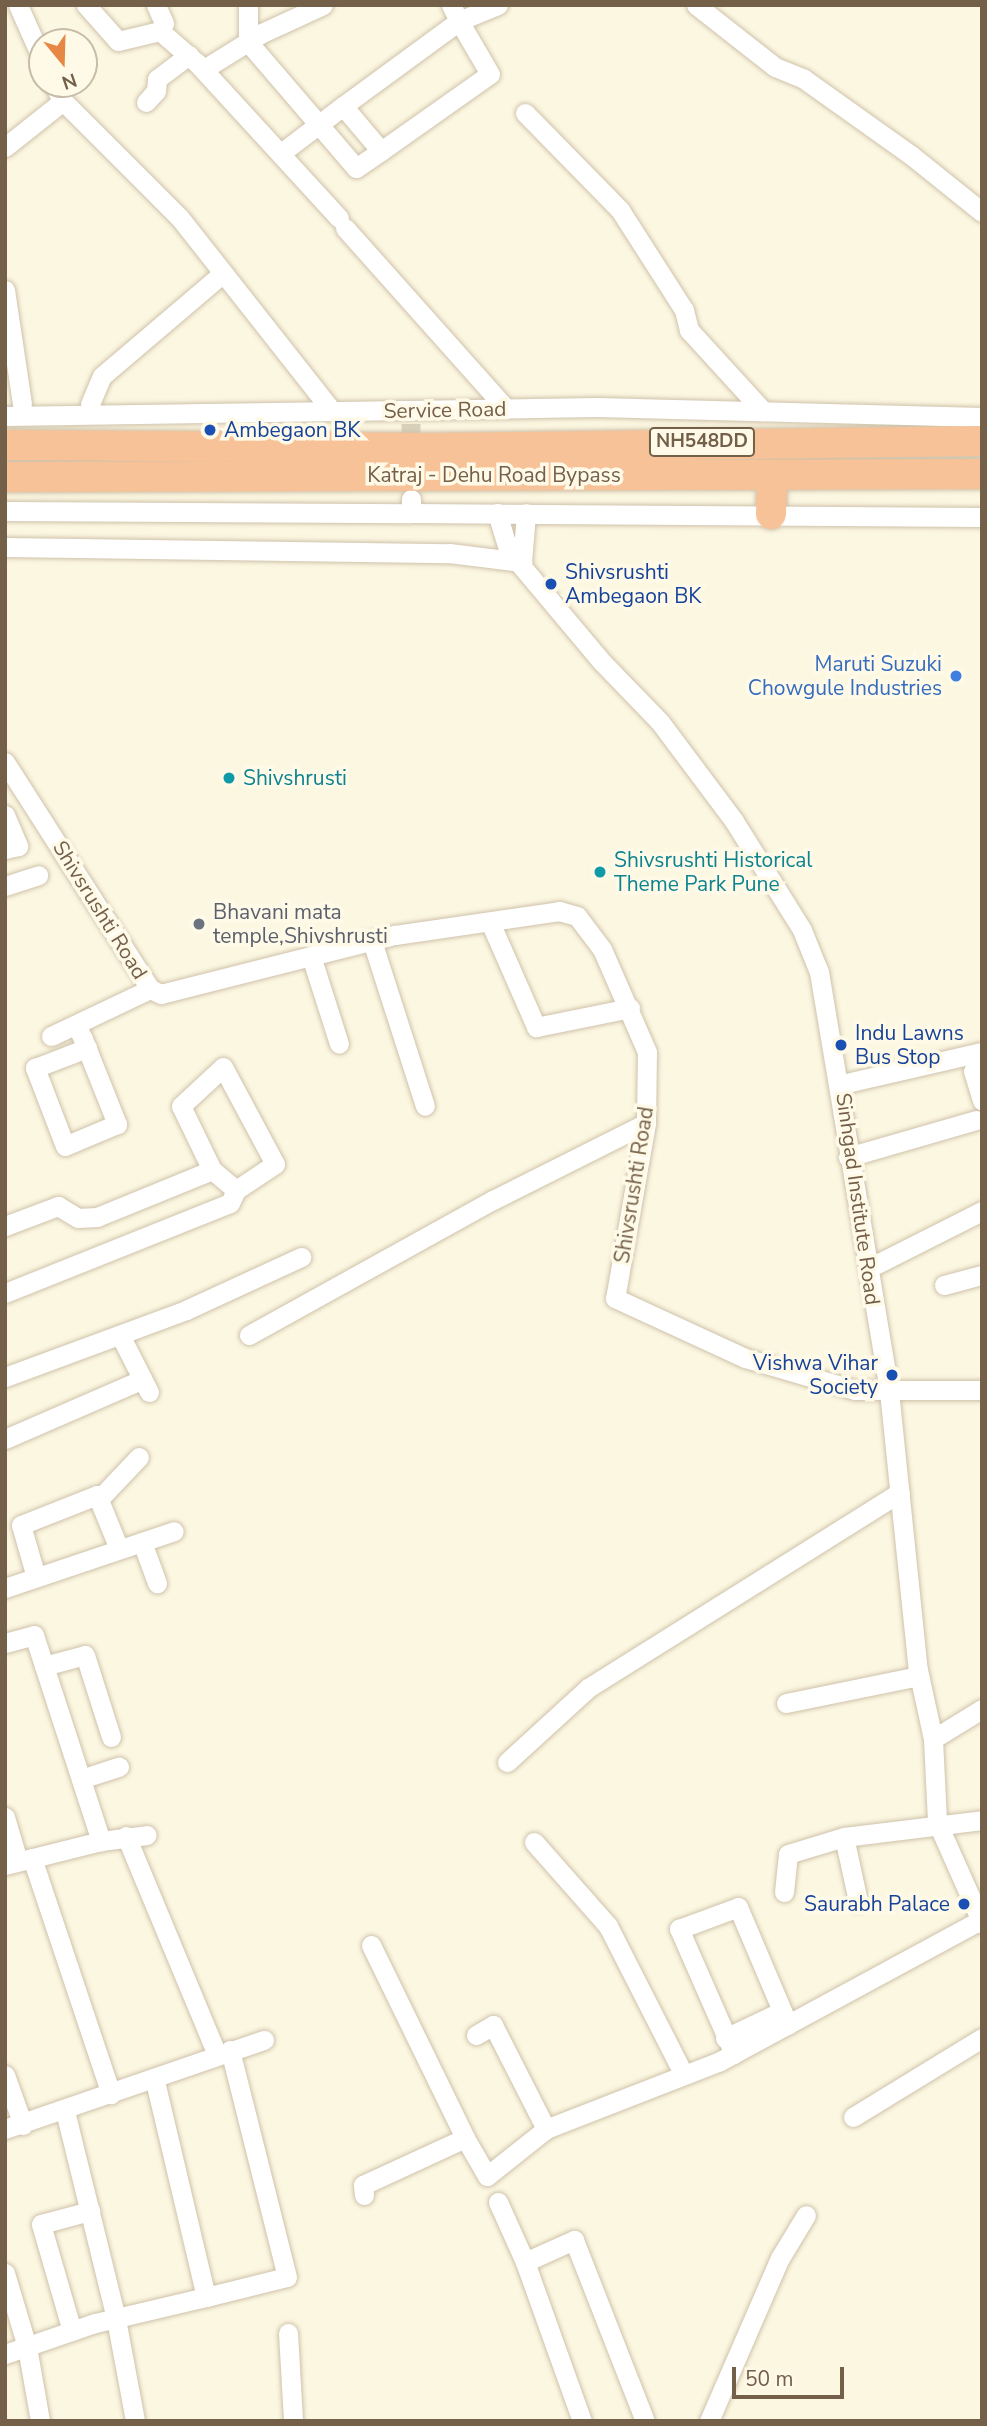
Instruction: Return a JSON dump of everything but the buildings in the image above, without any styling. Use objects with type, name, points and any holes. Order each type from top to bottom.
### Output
[{"type":"highway","name":"Katraj - Dehu Road Bypass","points":[[5,445],[433,448],[982,441]]},
{"type":"highway","name":"Katraj - Dehu Road Bypass","points":[[5,477],[772,477],[982,474]]},
{"type":"highway","points":[[771,514],[772,477]]},
{"type":"street","points":[[5,7],[12,5]]},
{"type":"street","points":[[18,5],[28,28]]},
{"type":"street","points":[[86,5],[118,41],[160,31],[204,69],[506,409]]},
{"type":"street","points":[[248,5],[248,42],[356,168],[490,74],[455,13]]},
{"type":"street","points":[[204,69],[248,42],[323,5]]},
{"type":"street","points":[[281,153],[343,106],[455,13],[498,5]]},
{"type":"street","points":[[696,5],[775,67],[804,79],[911,155],[982,212]]},
{"type":"street","points":[[146,102],[156,91],[157,79],[189,55]]},
{"type":"street","points":[[61,98],[155,191],[331,410]]},
{"type":"street","points":[[5,147],[63,101]]},
{"type":"street","points":[[343,106],[380,151]]},
{"type":"street","points":[[525,113],[620,210],[684,310],[689,330],[763,411]]},
{"type":"street","points":[[90,404],[102,376],[223,273]]},
{"type":"street","points":[[5,290],[13,404]]},
{"type":"street","name":"Service Road","points":[[13,404],[154,405],[165,414],[331,410],[411,417],[506,409],[763,411],[982,417]]},
{"type":"street","points":[[5,416],[165,414]]},
{"type":"street","points":[[5,511],[411,506],[497,513],[982,517]]},
{"type":"street","name":"Sinhgad Institute Road","points":[[497,513],[509,550],[522,562],[602,662],[660,722],[776,886],[819,972],[842,1084],[848,1157],[889,1391],[919,1676],[933,1738],[937,1822],[981,1921]]},
{"type":"street","points":[[5,547],[449,553],[522,562],[526,513]]},
{"type":"street","name":"Shivsrushti Road","points":[[5,762],[150,989],[161,994],[372,941],[559,911],[577,916],[602,949],[647,1052],[646,1123],[615,1298],[745,1358],[855,1390],[889,1391]]},
{"type":"street","points":[[5,815],[18,846],[5,849]]},
{"type":"street","points":[[5,886],[38,875]]},
{"type":"street","points":[[490,922],[536,1027],[630,1008]]},
{"type":"street","points":[[372,941],[425,1106]]},
{"type":"street","points":[[311,956],[339,1044]]},
{"type":"street","points":[[51,1036],[150,989]]},
{"type":"street","points":[[76,1025],[86,1048],[117,1124],[65,1146],[36,1068],[86,1048]]},
{"type":"street","points":[[842,1084],[982,1052]]},
{"type":"street","points":[[5,1293],[230,1203],[236,1190],[275,1164],[223,1066],[181,1106],[212,1170],[236,1190]]},
{"type":"street","points":[[982,1068],[973,1071],[982,1101]]},
{"type":"street","points":[[848,1157],[976,1120]]},
{"type":"street","points":[[250,1335],[493,1200],[646,1123]]},
{"type":"street","points":[[5,1226],[58,1206],[78,1219],[97,1217],[212,1170]]},
{"type":"street","points":[[869,1268],[982,1211]]},
{"type":"street","points":[[5,1377],[186,1310],[301,1257]]},
{"type":"street","points":[[944,1285],[982,1275]]},
{"type":"street","points":[[5,1439],[146,1386],[120,1335]]},
{"type":"street","points":[[889,1391],[982,1390]]},
{"type":"street","points":[[101,1497],[138,1457]]},
{"type":"street","points":[[507,1762],[588,1688],[901,1492]]},
{"type":"street","points":[[36,1577],[21,1525],[97,1495],[101,1497]]},
{"type":"street","points":[[101,1497],[118,1549]]},
{"type":"street","points":[[5,1588],[174,1531]]},
{"type":"street","points":[[142,1542],[157,1583]]},
{"type":"street","points":[[5,1643],[34,1635],[101,1841]]},
{"type":"street","points":[[44,1666],[85,1655],[111,1737]]},
{"type":"street","points":[[786,1703],[919,1676]]},
{"type":"street","points":[[933,1738],[982,1709]]},
{"type":"street","points":[[81,1779],[119,1767]]},
{"type":"street","points":[[5,1816],[19,1861],[111,2094]]},
{"type":"street","points":[[784,1892],[788,1854],[844,1837],[937,1822],[982,1820]]},
{"type":"street","points":[[19,1861],[101,1841],[147,1835]]},
{"type":"street","points":[[5,2354],[72,2331],[287,2277],[223,2052],[126,1836]]},
{"type":"street","points":[[844,1837],[858,1901]]},
{"type":"street","points":[[534,1842],[608,1926],[684,2075]]},
{"type":"street","points":[[729,2046],[679,1929],[738,1907],[785,2018]]},
{"type":"street","points":[[371,1945],[465,2138],[487,2176],[546,2129],[684,2075],[756,2032],[981,1921]]},
{"type":"street","points":[[476,2035],[493,2025],[546,2129]]},
{"type":"street","points":[[853,2118],[982,2038]]},
{"type":"street","points":[[5,2075],[14,2127],[155,2081],[223,2052],[264,2039]]},
{"type":"street","points":[[155,2081],[206,2297]]},
{"type":"street","points":[[65,2111],[116,2319],[135,2421]]},
{"type":"street","points":[[364,2195],[363,2185],[465,2138]]},
{"type":"street","points":[[498,2202],[525,2262],[582,2421]]},
{"type":"street","points":[[72,2331],[41,2224],[90,2211]]},
{"type":"street","points":[[709,2421],[780,2258],[806,2215]]},
{"type":"street","points":[[525,2262],[574,2240],[645,2421]]},
{"type":"street","points":[[5,2273],[27,2347],[37,2420]]},
{"type":"street","points":[[288,2333],[293,2421]]},
{"type":"tunnel","points":[[411,423],[411,457]]},
{"type":"place","name":"Ambegaon BK","points":[[210,430]]},
{"type":"place","name":"Shivsrushti Ambegaon BK","points":[[551,584]]},
{"type":"place","name":"Maruti Suzuki Chowgule Industries","points":[[956,676]]},
{"type":"place","name":"Shivshrusti","points":[[229,778]]},
{"type":"place","name":"Shivsrushti Historical Theme Park Pune","points":[[600,872]]},
{"type":"place","name":"Bhavani mata temple,Shivshrusti","points":[[199,924]]},
{"type":"place","name":"Indu Lawns Bus Stop","points":[[841,1045]]},
{"type":"place","name":"Vishwa Vihar Society","points":[[892,1375]]},
{"type":"place","name":"Saurabh Palace","points":[[964,1904]]}]
